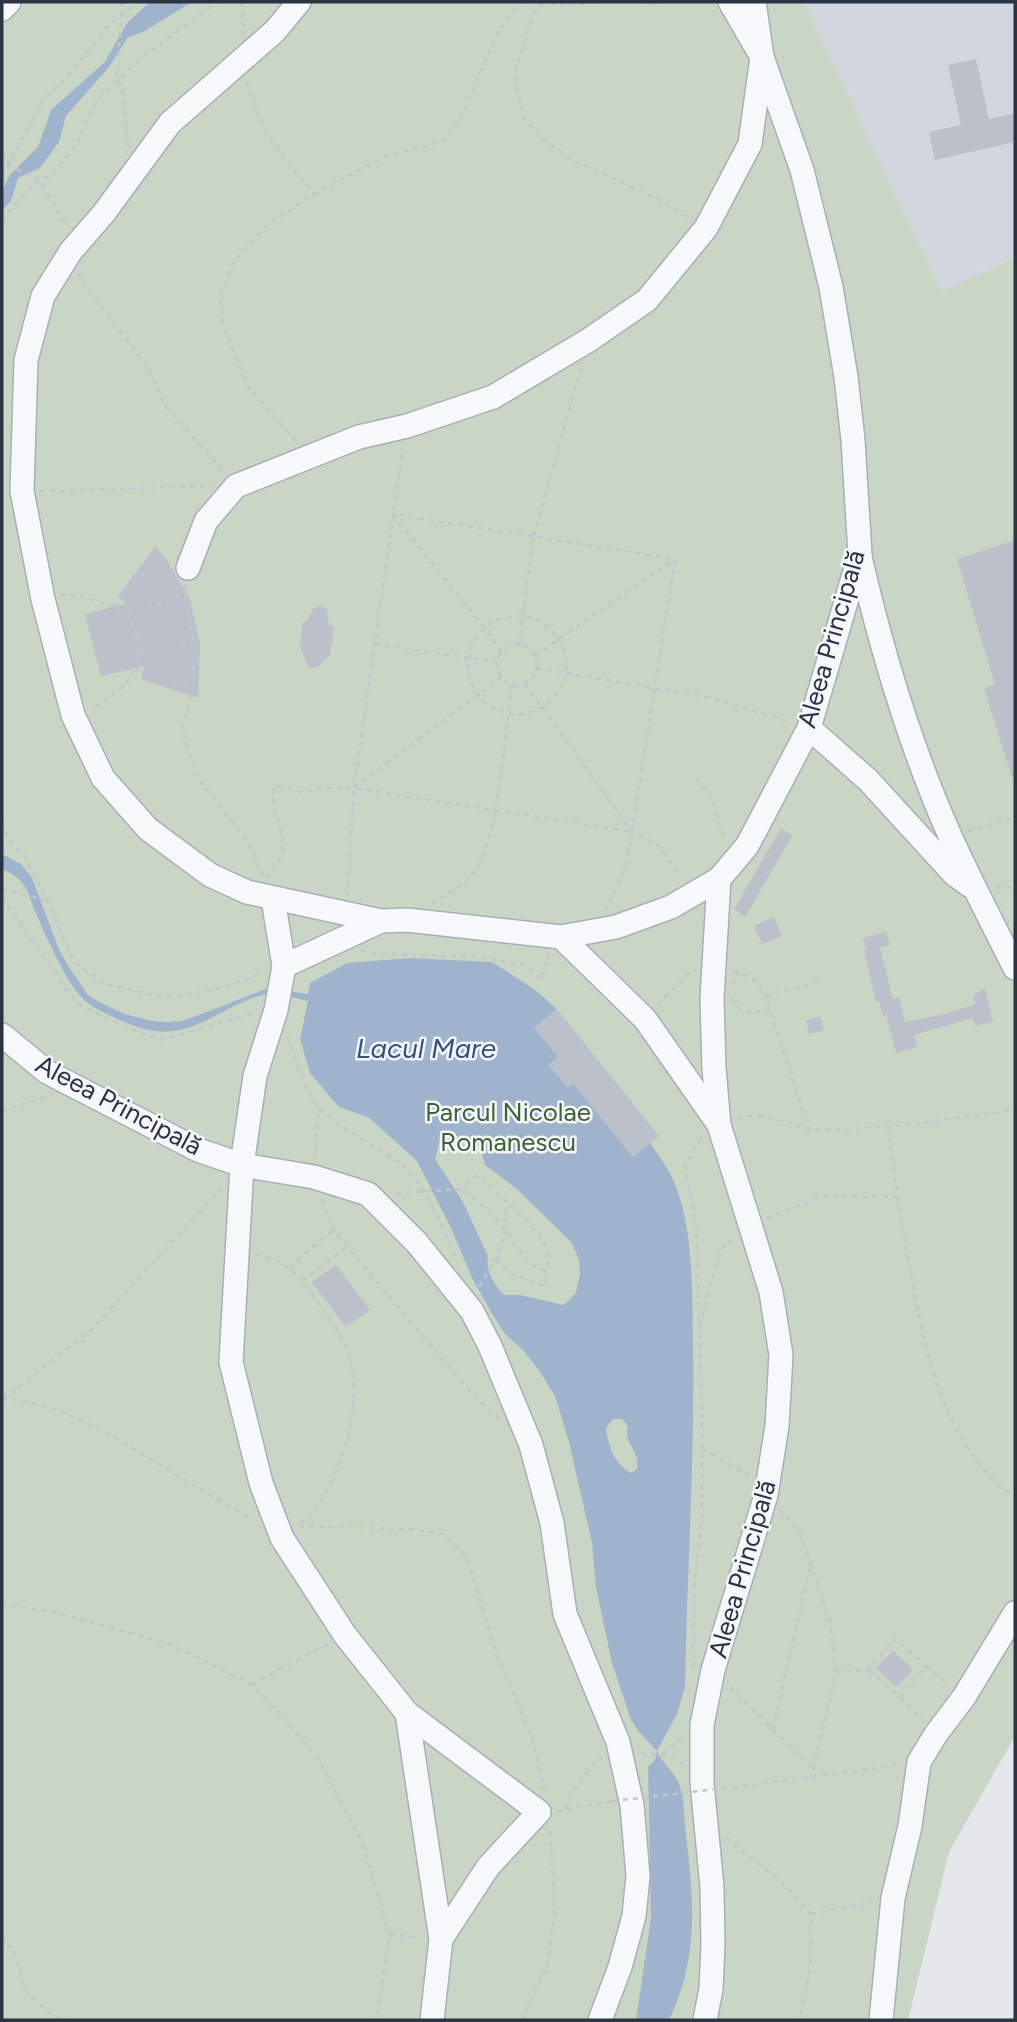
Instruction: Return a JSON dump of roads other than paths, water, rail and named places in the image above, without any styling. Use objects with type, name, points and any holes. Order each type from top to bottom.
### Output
[{"type":"street","points":[[2,9],[9,2]]},
{"type":"street","points":[[299,2],[275,30],[170,123],[71,251],[43,296],[26,360],[22,491],[43,599],[73,715],[103,778],[148,829],[210,875],[247,892],[273,899],[381,921],[407,920],[557,937],[616,927],[671,907],[725,872]]},
{"type":"street","name":"Aleea Principală","points":[[705,2020],[711,1989],[713,1945],[707,1822],[702,1783],[703,1672],[766,1495],[778,1426],[781,1355],[771,1292],[719,1125],[714,1068],[712,967],[725,872],[747,846],[809,728],[860,554],[852,428],[831,287],[803,170],[762,57],[730,2]]},
{"type":"street","name":"Aleea Principală","points":[[754,2],[762,57]]},
{"type":"street","points":[[188,568],[206,521],[236,486],[359,437],[407,425],[493,397],[589,340],[647,300],[706,228],[750,144],[762,57]]},
{"type":"street","points":[[860,554],[875,621],[917,754],[950,837],[1015,968]]},
{"type":"street","points":[[809,728],[868,780],[954,874],[975,890]]},
{"type":"street","points":[[273,899],[284,966],[276,1010],[255,1076],[242,1165],[231,1362],[261,1483],[345,1636],[407,1713],[544,1812],[488,1867],[441,1939]]},
{"type":"street","points":[[284,966],[381,921]]},
{"type":"street","name":"Aleea Principală","points":[[557,937],[645,1019],[719,1125]]},
{"type":"street","name":"Aleea Principală","points":[[2,1035],[47,1072],[198,1150],[242,1165],[314,1177],[368,1194],[417,1243],[472,1305],[531,1445],[552,1523],[565,1614],[618,1742],[632,1805],[638,1876],[634,1916],[620,1967],[600,2020]]},
{"type":"street","points":[[881,2020],[893,1898],[910,1826],[919,1762],[964,1697],[1015,1613]]},
{"type":"street","points":[[407,1713],[441,1939],[432,2020]]},
{"type":"water","points":[[150,2],[192,2],[143,32],[128,37],[109,67],[66,116],[59,142],[40,168],[18,178],[11,201],[2,210],[2,191],[10,175],[38,147],[51,110],[105,62],[127,23]]},
{"type":"water","name":"Lacul Mare","points":[[2,854],[21,864],[32,878],[58,947],[88,995],[125,1014],[152,1021],[182,1021],[268,988],[308,994],[310,983],[347,963],[410,958],[492,962],[534,989],[557,1009],[535,1028],[558,1057],[549,1065],[567,1087],[573,1083],[633,1157],[650,1143],[675,1184],[689,1242],[693,1385],[685,1687],[677,1714],[657,1751],[631,1720],[612,1663],[596,1587],[592,1543],[569,1442],[555,1396],[540,1372],[523,1350],[505,1334],[491,1312],[471,1276],[452,1230],[417,1161],[368,1117],[339,1107],[310,1073],[300,1039],[308,1001],[266,994],[195,1025],[165,1032],[124,1022],[87,1003],[76,991],[52,949],[23,883],[2,869]],"holes":[[[450,1135],[467,1138],[479,1145],[485,1165],[517,1189],[572,1243],[579,1260],[580,1274],[576,1293],[564,1305],[520,1295],[504,1295],[494,1282],[489,1272],[488,1256],[463,1202],[435,1159],[440,1139]],[[613,1419],[622,1419],[628,1426],[628,1438],[637,1461],[637,1469],[631,1473],[620,1465],[611,1448],[606,1428]]]},
{"type":"water","points":[[657,1751],[682,1792],[691,1883],[692,1929],[685,1974],[669,2020],[636,2020],[651,1918],[648,1767],[655,1760]]},
{"type":"park label","name":"Parcul Nicolae Romanescu","points":[[508,1127]]}]
